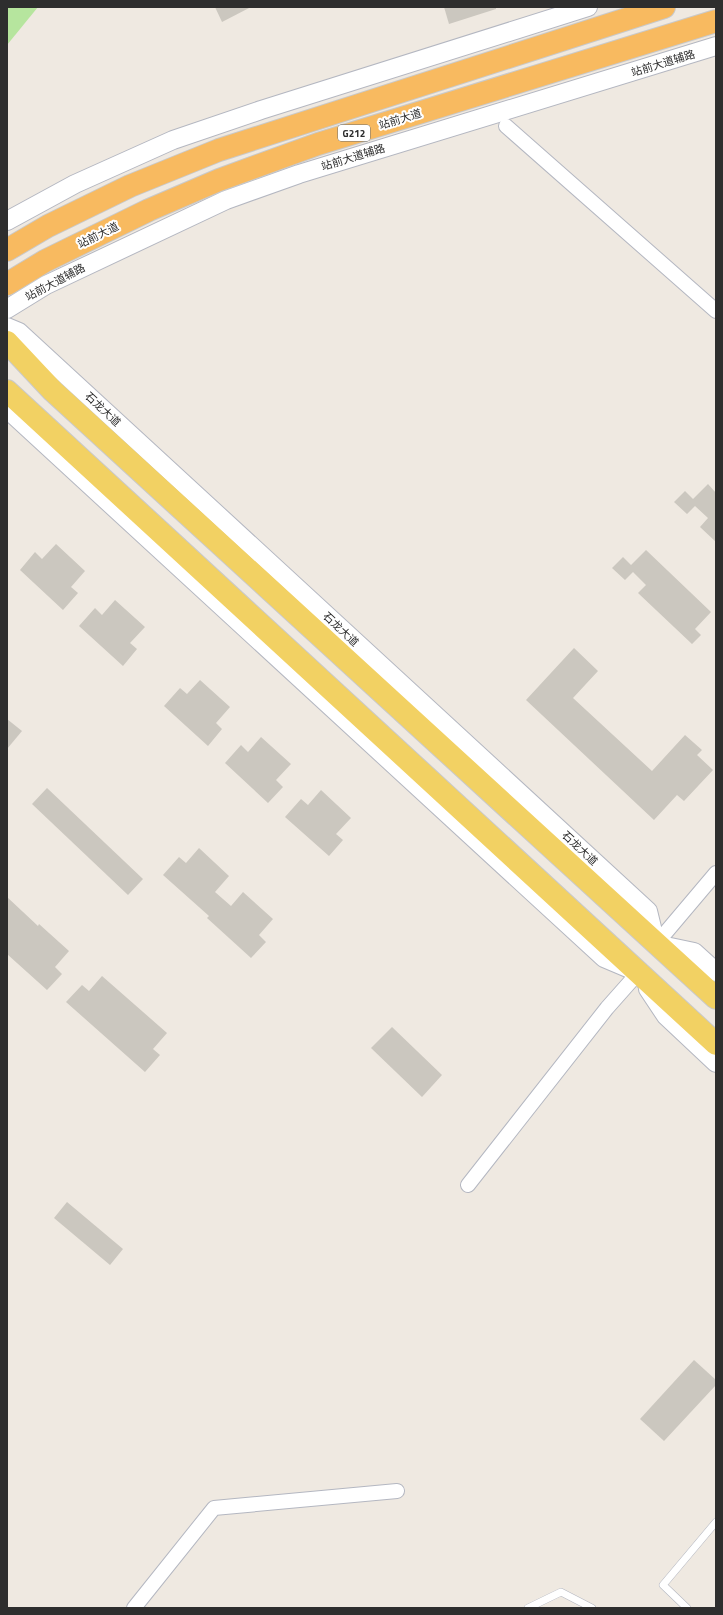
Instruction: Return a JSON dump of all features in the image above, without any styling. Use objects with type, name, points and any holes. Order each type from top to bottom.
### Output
[{"type":"highway","name":"G212","points":[[7,250],[48,226],[130,186],[218,150],[664,7]]},
{"type":"highway","name":"站前大道","points":[[7,284],[45,261],[142,213],[220,180],[318,144],[716,21]]},
{"type":"main road","name":"石龙大道","points":[[7,342],[54,391],[716,998]]},
{"type":"main road","points":[[7,391],[716,1044]]},
{"type":"street","points":[[7,221],[75,184],[173,140],[261,110],[588,7]]},
{"type":"street","name":"站前大道辅路","points":[[7,310],[46,285],[226,200],[299,174],[716,46]]},
{"type":"street","points":[[506,126],[716,311]]},
{"type":"street","name":"石龙大道","points":[[7,327],[19,332],[648,912],[656,944]]},
{"type":"street","points":[[7,409],[604,958],[638,973],[666,1016],[716,1063]]},
{"type":"street","points":[[716,873],[656,944],[694,952],[716,972]]},
{"type":"street","points":[[468,1185],[607,1008],[638,973]]},
{"type":"street","points":[[134,1608],[214,1508],[397,1491]]},
{"type":"lane","points":[[688,1608],[663,1585],[716,1522]]},
{"type":"lane","points":[[528,1608],[561,1592],[592,1608]]},
{"type":"green space","points":[[7,7],[38,7],[7,45]]},
{"type":"building","points":[[215,7],[251,7],[222,22]]},
{"type":"building","points":[[444,7],[496,7],[496,9],[449,24]]},
{"type":"building","points":[[708,484],[716,493],[716,542],[700,527],[708,518],[695,506],[687,514],[674,502],[685,491],[693,499]]},
{"type":"building","points":[[56,544],[85,571],[71,587],[78,593],[63,610],[20,570],[35,552],[42,559]]},
{"type":"building","points":[[646,550],[711,612],[695,629],[701,635],[692,644],[638,593],[646,585],[633,572],[625,580],[612,568],[623,557],[631,565]]},
{"type":"building","points":[[115,600],[145,627],[130,643],[137,649],[123,666],[79,626],[95,608],[102,615]]},
{"type":"building","points":[[574,648],[598,671],[573,698],[652,771],[685,735],[702,750],[697,755],[713,770],[684,801],[677,795],[654,820],[526,700]]},
{"type":"building","points":[[200,680],[230,707],[216,723],[222,729],[208,746],[164,706],[180,688],[187,694]]},
{"type":"building","points":[[7,719],[22,731],[7,749]]},
{"type":"building","points":[[261,737],[291,764],[276,780],[283,787],[268,803],[225,763],[241,745],[248,752]]},
{"type":"building","points":[[47,788],[143,879],[128,895],[32,804]]},
{"type":"building","points":[[321,790],[351,818],[336,834],[343,840],[329,856],[285,817],[301,799],[308,805]]},
{"type":"building","points":[[199,848],[229,876],[215,892],[231,906],[243,892],[273,919],[259,935],[266,942],[251,958],[207,918],[209,916],[163,875],[179,857],[186,863]]},
{"type":"building","points":[[7,897],[38,926],[39,924],[69,951],[55,967],[62,974],[47,990],[7,954]]},
{"type":"building","points":[[102,976],[167,1033],[153,1049],[160,1055],[145,1072],[66,1002],[82,985],[89,991]]},
{"type":"building","points":[[392,1027],[442,1075],[422,1097],[371,1048]]},
{"type":"building","points":[[67,1202],[123,1249],[110,1265],[54,1218]]},
{"type":"building","points":[[694,1360],[716,1380],[716,1385],[664,1441],[640,1419]]}]
